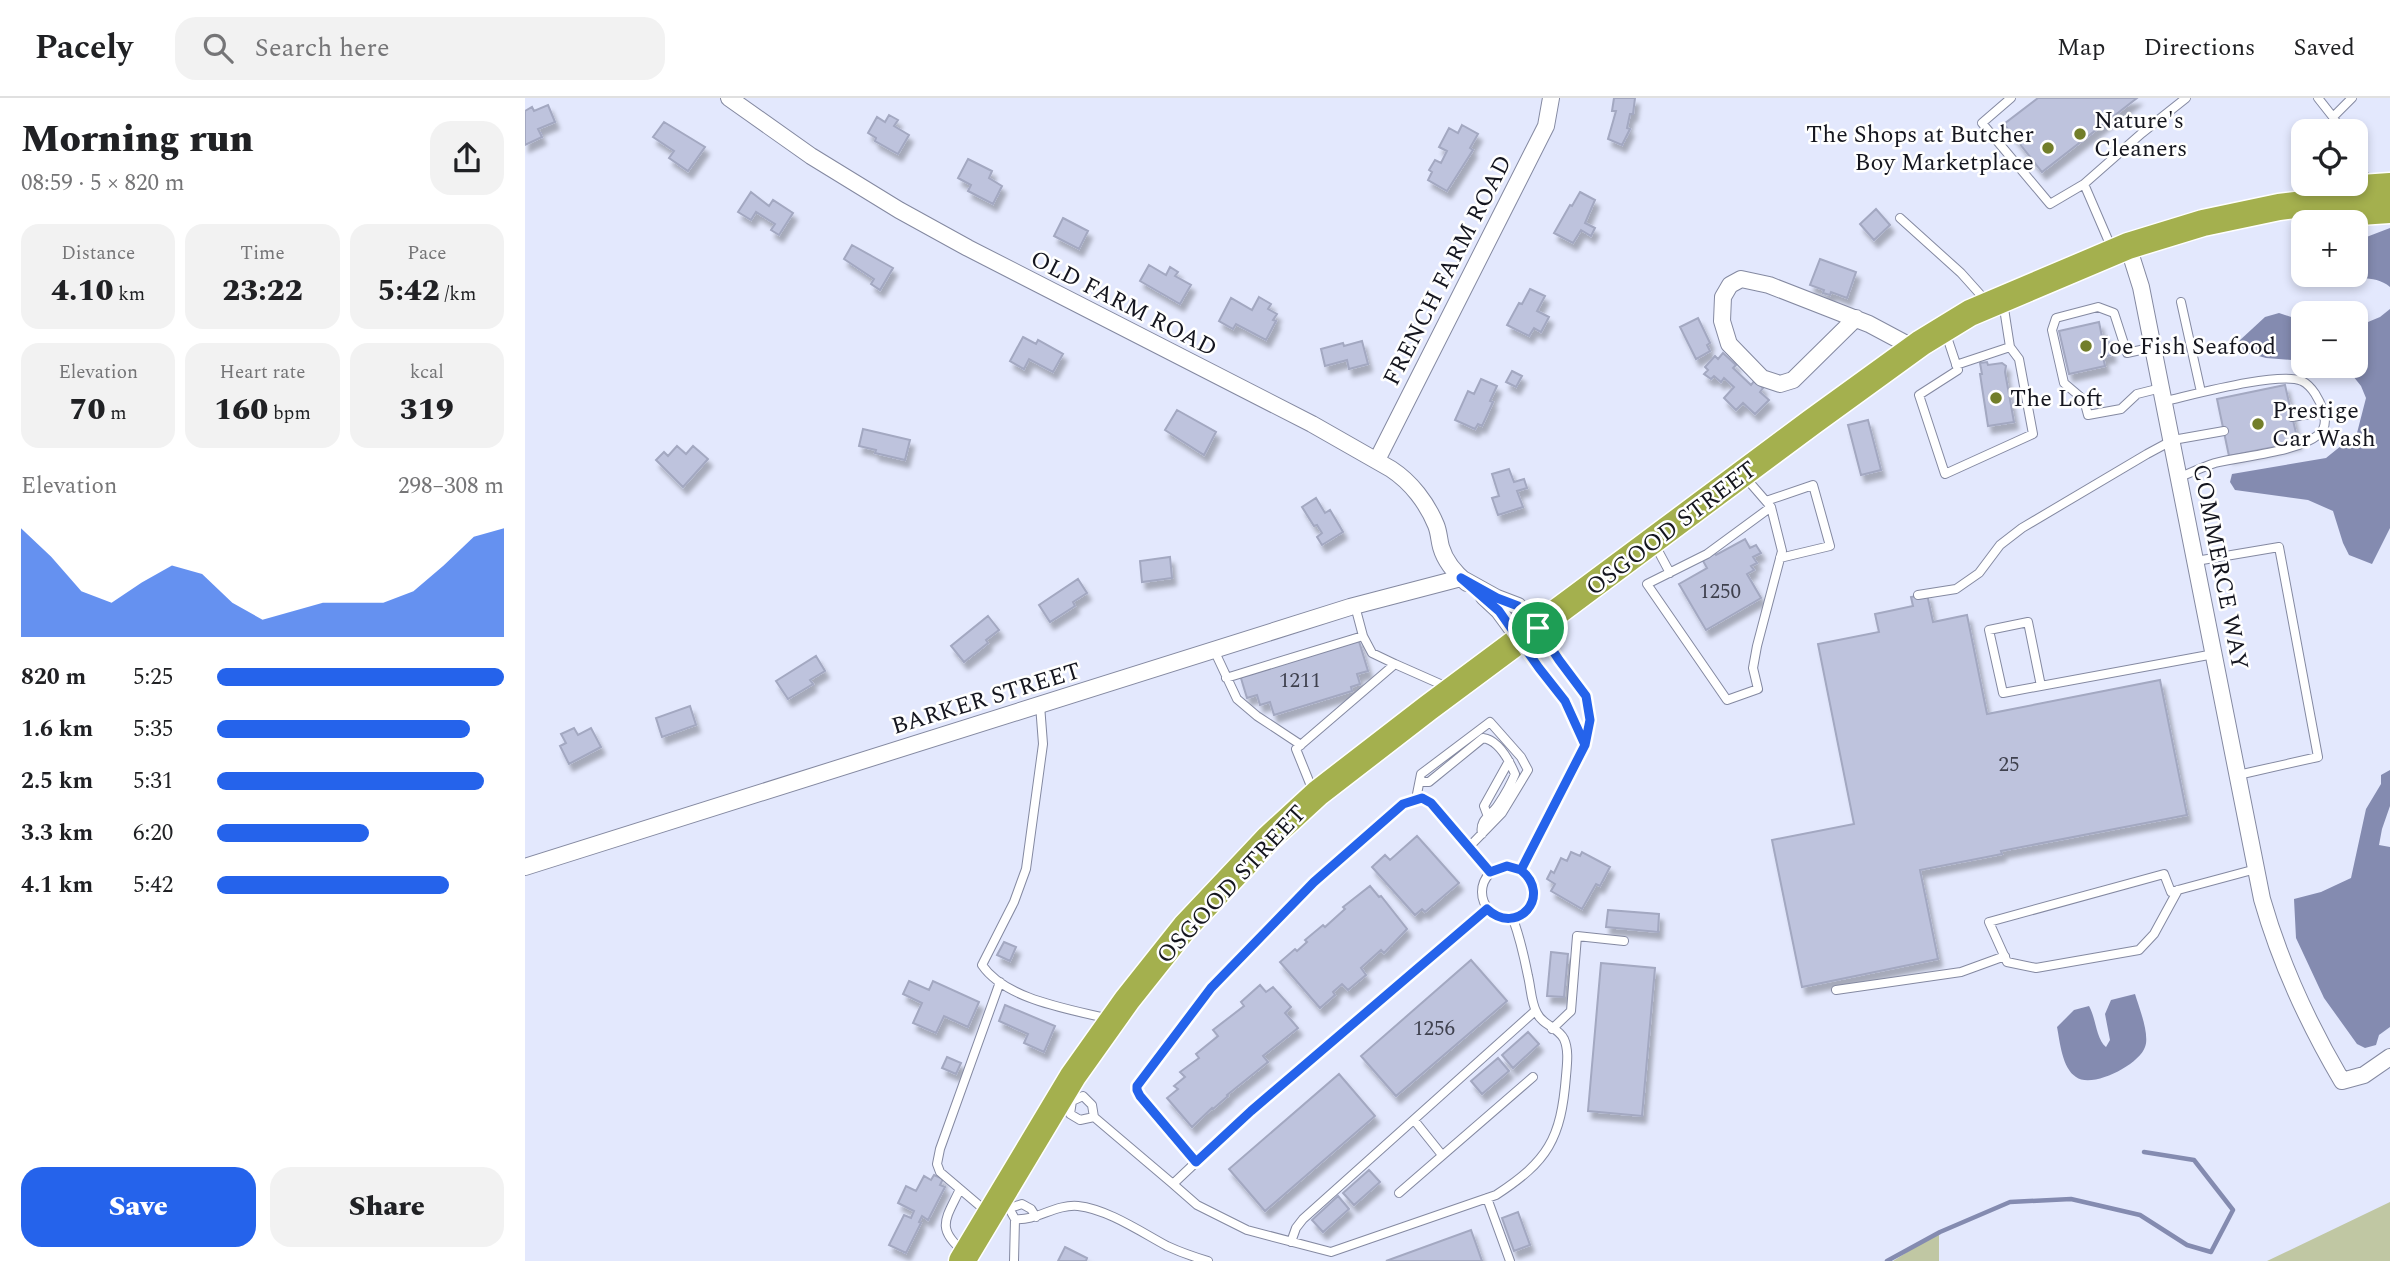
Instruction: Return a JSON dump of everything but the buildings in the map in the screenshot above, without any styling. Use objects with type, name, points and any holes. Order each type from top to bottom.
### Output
[{"type":"highway","name":"OSGOOD STREET","points":[[2320,202],[2334,190],[2380,186]]},
{"type":"highway","name":"OSGOOD STREET","points":[[964,1257],[1002,1213],[1112,1020],[1185,927],[1269,838],[1315,796],[1453,690],[1743,474],[1945,328],[1996,301],[2120,249],[2216,220],[2279,207],[2320,202],[2345,213],[2390,210]]},
{"type":"street","name":"OLD FARM ROAD","points":[[729,98],[811,156],[899,210],[1312,424],[1402,476],[1414,489],[1437,527],[1445,558],[1461,578]]},
{"type":"street","name":"FRENCH FARM ROAD","points":[[1377,460],[1546,126],[1551,98]]},
{"type":"street","name":"COMMERCE WAY","points":[[2120,249],[2141,287],[2262,899],[2292,980],[2342,1081],[2364,1075],[2390,1057]]},
{"type":"street","points":[[1856,318],[1793,380],[1780,384],[1762,378],[1729,344],[1722,321],[1723,297],[1730,285],[1741,279],[1769,285],[1856,318],[1915,348]]},
{"type":"street","points":[[1461,578],[1518,606],[1530,634]]},
{"type":"street","name":"BARKER STREET","points":[[525,867],[1355,606],[1461,578]]},
{"type":"lane","points":[[2011,98],[1982,123],[2050,204],[2084,184],[2142,132],[2186,98]]},
{"type":"lane","points":[[2318,98],[2333,117],[2352,98]]},
{"type":"lane","points":[[2368,173],[2380,186]]},
{"type":"lane","points":[[2084,184],[2120,249]]},
{"type":"lane","points":[[1900,218],[1996,301],[2010,347],[2019,359],[2033,434],[1945,474],[1919,395],[1958,370],[1945,328]]},
{"type":"lane","points":[[2181,302],[2201,393]]},
{"type":"lane","points":[[2154,347],[2127,353],[2114,313],[2098,307],[2056,318],[2052,330],[2064,383],[2084,400],[2088,415],[2121,409],[2137,394],[2201,393],[2288,378],[2303,382],[2316,395],[2326,424],[2321,433],[2313,439],[2295,446],[2212,464],[2180,477]]},
{"type":"lane","points":[[1956,365],[2010,347]]},
{"type":"lane","points":[[2292,417],[2323,412]]},
{"type":"lane","points":[[1918,595],[1956,589],[1979,573],[2000,545],[2022,528],[2173,440],[2224,431]]},
{"type":"lane","points":[[1743,474],[1768,504],[1782,551],[1780,558],[1756,646],[1753,668],[1758,689],[1727,700],[1647,584],[1707,554],[1768,504],[1813,485],[1830,545],[1780,558]]},
{"type":"lane","points":[[1653,541],[1670,573]]},
{"type":"lane","points":[[2196,561],[2279,547],[2318,757],[2238,775]]},
{"type":"lane","points":[[1355,606],[1363,636],[1372,653],[1453,690]]},
{"type":"lane","points":[[2041,686],[2028,622],[1989,630],[2003,693],[2041,686],[2214,654]]},
{"type":"lane","points":[[1530,634],[1539,668],[1565,701],[1585,745]]},
{"type":"lane","points":[[1521,870],[1585,745],[1590,720],[1586,696],[1559,660],[1530,634]]},
{"type":"lane","points":[[1226,678],[1363,636]]},
{"type":"lane","points":[[1214,650],[1237,699],[1257,716],[1301,745]]},
{"type":"lane","points":[[1315,796],[1296,749],[1395,664]]},
{"type":"lane","points":[[1040,705],[1043,744],[1025,869],[1014,902],[982,965],[989,975],[1000,982],[1044,1002],[1112,1020]]},
{"type":"lane","points":[[1416,799],[1422,774],[1490,722],[1521,757],[1528,770],[1501,813],[1469,847]]},
{"type":"lane","points":[[1420,782],[1429,782],[1483,738],[1496,744],[1515,774],[1496,809],[1487,814],[1481,827],[1482,834]]},
{"type":"lane","points":[[1196,1162],[1140,1096],[1137,1086],[1211,988],[1266,930],[1324,873],[1403,804],[1416,799],[1422,798],[1431,803],[1490,872]]},
{"type":"lane","points":[[1507,866],[1521,870],[1530,877],[1534,894],[1528,910],[1513,919],[1496,916],[1487,909],[1481,896],[1481,887],[1490,872],[1507,866]]},
{"type":"lane","points":[[2178,890],[2154,934],[2139,950],[2036,968],[2007,962],[1989,922],[2164,874],[2171,892],[2178,890],[2256,869]]},
{"type":"lane","points":[[1173,1184],[1251,1111],[1487,909]]},
{"type":"lane","points":[[1094,1117],[1080,1120],[1070,1114],[1067,1097],[1083,1096],[1092,1105],[1094,1117],[1197,1205],[1247,1230],[1331,1252],[1487,1198],[1518,1181],[1533,1168],[1549,1147],[1559,1126],[1564,1100],[1567,1054],[1565,1041],[1561,1034],[1539,1018],[1535,1011],[1522,946],[1513,919]]},
{"type":"lane","points":[[1552,1028],[1571,1010],[1577,936],[1624,940]]},
{"type":"lane","points":[[1836,990],[1961,972],[2004,956]]},
{"type":"lane","points":[[1000,982],[940,1149],[937,1164],[940,1172],[960,1189],[1002,1213],[1028,1220],[1068,1206],[1092,1209],[1170,1247],[1208,1261]]},
{"type":"lane","points":[[1291,1242],[1303,1219],[1535,1011]]},
{"type":"lane","points":[[1399,1193],[1533,1077]]},
{"type":"lane","points":[[1414,1120],[1442,1155]]},
{"type":"lane","points":[[960,1189],[946,1219],[946,1232],[964,1257]]},
{"type":"lane","points":[[1487,1198],[1510,1261]]},
{"type":"lane","points":[[1002,1213],[1022,1204],[1031,1209],[1036,1217]]},
{"type":"lane","points":[[1002,1213],[1014,1261]]},
{"type":"green space","points":[[2390,1202],[2390,1261],[2267,1261]]},
{"type":"green space","points":[[1939,1232],[1939,1261],[1893,1261]]},
{"type":"water","points":[[2390,228],[2390,287],[2380,281],[2368,279],[2368,236]]},
{"type":"water","points":[[2390,309],[2390,528],[2372,564],[2349,555],[2333,511],[2308,500],[2235,490],[2230,482],[2232,474],[2326,458],[2357,433],[2366,398],[2355,378],[2368,378],[2368,322]]},
{"type":"water","points":[[2279,313],[2291,317],[2291,360],[2266,358],[2244,352],[2239,341],[2265,317]]},
{"type":"water","points":[[2390,770],[2390,806],[2379,845],[2390,847],[2390,1027],[2379,1035],[2376,1045],[2365,1048],[2357,1044],[2324,998],[2296,938],[2294,899],[2321,892],[2351,878],[2366,809],[2381,784],[2381,775]]},
{"type":"water","points":[[2135,994],[2146,1035],[2141,1054],[2125,1068],[2103,1078],[2083,1080],[2076,1077],[2065,1061],[2057,1027],[2074,1010],[2089,1006],[2100,1039],[2106,1047],[2110,1040],[2105,1014],[2111,1000]]},
{"type":"waterway","points":[[1887,1261],[1940,1232],[2010,1202],[2071,1199],[2140,1215],[2187,1245],[2211,1252],[2233,1210],[2194,1160],[2144,1152]]},
{"type":"place","name":"Nature's Cleaners","points":[[2080,134]]},
{"type":"place","name":"The Shops at Butcher Boy Marketplace","points":[[2048,148]]},
{"type":"place","name":"Joe Fish Seafood","points":[[2086,346]]},
{"type":"place","name":"The Loft","points":[[1996,398]]},
{"type":"place","name":"Prestige Car Wash","points":[[2258,424]]},
{"type":"route","points":[[1538,628],[1518,606],[1461,578],[1499,611],[1565,701],[1585,745],[1561,791],[1521,870],[1530,877],[1533,886],[1534,894],[1528,910],[1513,919],[1504,919],[1487,909],[1251,1111],[1196,1162],[1140,1096],[1137,1086],[1211,988],[1314,882],[1403,804],[1422,798],[1431,803],[1490,872],[1507,866],[1521,870],[1585,745],[1590,720],[1586,696],[1538,628]]}]
